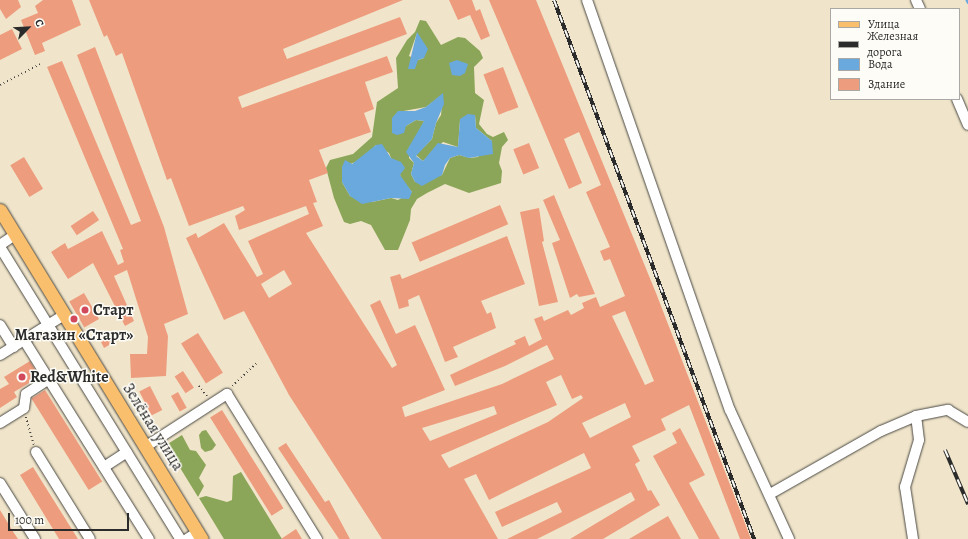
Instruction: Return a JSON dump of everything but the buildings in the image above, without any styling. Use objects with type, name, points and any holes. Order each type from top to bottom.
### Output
[{"type":"main road","name":"Зелёная улица","points":[[0,210],[146,447],[196,537]]},
{"type":"street","points":[[587,0],[730,410],[770,494],[788,537]]},
{"type":"street","points":[[957,100],[968,126]]},
{"type":"street","points":[[15,235],[0,246],[180,539]]},
{"type":"street","points":[[0,356],[64,315]]},
{"type":"street","points":[[0,325],[14,347]]},
{"type":"street","points":[[24,340],[149,539]]},
{"type":"street","points":[[0,423],[24,408],[26,394],[49,379]]},
{"type":"street","points":[[146,447],[227,394],[317,539]]},
{"type":"street","points":[[770,494],[881,431],[916,416],[948,410],[968,422]]},
{"type":"street","points":[[913,539],[905,487],[919,440],[916,416]]},
{"type":"street","points":[[36,452],[90,539]]},
{"type":"street","points":[[104,467],[127,452]]},
{"type":"street","points":[[0,483],[34,539]]},
{"type":"path","points":[[0,85],[40,64]]},
{"type":"path","points":[[227,394],[235,382],[256,364]]},
{"type":"path","points":[[200,386],[212,403]]},
{"type":"path","points":[[24,408],[36,452]]},
{"type":"green space","points":[[420,20],[426,21],[441,45],[458,37],[465,38],[480,51],[483,58],[474,67],[475,93],[484,100],[479,124],[487,134],[493,137],[504,132],[508,140],[502,147],[499,163],[502,171],[501,183],[469,193],[445,184],[427,193],[417,199],[411,209],[410,220],[398,250],[385,250],[371,225],[361,221],[350,224],[344,222],[334,198],[326,168],[330,160],[353,154],[372,137],[377,102],[398,88],[396,58],[407,40],[415,32]],"holes":[[[417,33],[423,43],[424,58],[418,60],[409,56]],[[443,94],[441,115],[436,123],[432,139],[416,155],[423,161],[443,142],[458,147],[460,120],[475,115],[476,128],[492,141],[478,157],[470,158],[459,155],[450,158],[442,175],[415,182],[411,174],[414,163],[409,158],[409,147],[417,138],[424,121],[416,120],[406,126],[398,112],[426,107]],[[376,145],[389,153],[395,162],[402,180],[412,192],[398,200],[391,198],[372,202],[350,196],[342,182],[342,167],[361,160]]]},
{"type":"green space","points":[[206,430],[216,445],[212,450],[205,452],[201,448],[199,435],[202,431]]},
{"type":"green space","points":[[182,435],[190,450],[196,451],[206,465],[199,478],[204,486],[198,497],[166,445]]},
{"type":"green space","points":[[241,472],[282,539],[224,539],[199,498],[206,496],[227,502],[232,500],[233,476]]},
{"type":"water","points":[[417,32],[428,49],[424,58],[418,60],[415,69],[408,69]]},
{"type":"water","points":[[457,60],[468,64],[465,73],[460,76],[452,75],[449,63]]},
{"type":"water","points":[[443,93],[444,104],[436,123],[432,139],[416,156],[423,161],[438,143],[458,147],[460,119],[468,114],[475,115],[476,128],[492,141],[493,154],[469,158],[459,155],[450,158],[445,165],[442,175],[422,186],[415,182],[411,174],[414,163],[406,152],[424,121],[416,120],[406,126],[404,133],[397,135],[392,133],[392,118],[398,111],[415,111],[426,107]]},
{"type":"water","points":[[382,144],[391,158],[401,162],[405,168],[400,175],[412,192],[409,199],[391,198],[362,204],[350,196],[342,182],[342,167],[345,160],[352,164],[376,145]]},
{"type":"railway","points":[[554,0],[754,539]]},
{"type":"railway","points":[[945,450],[968,504]]},
{"type":"place","name":"Старт","points":[[85,310]]},
{"type":"place","name":"Магазин «Старт»","points":[[74,319]]},
{"type":"place","name":"Red&White","points":[[22,377]]}]
